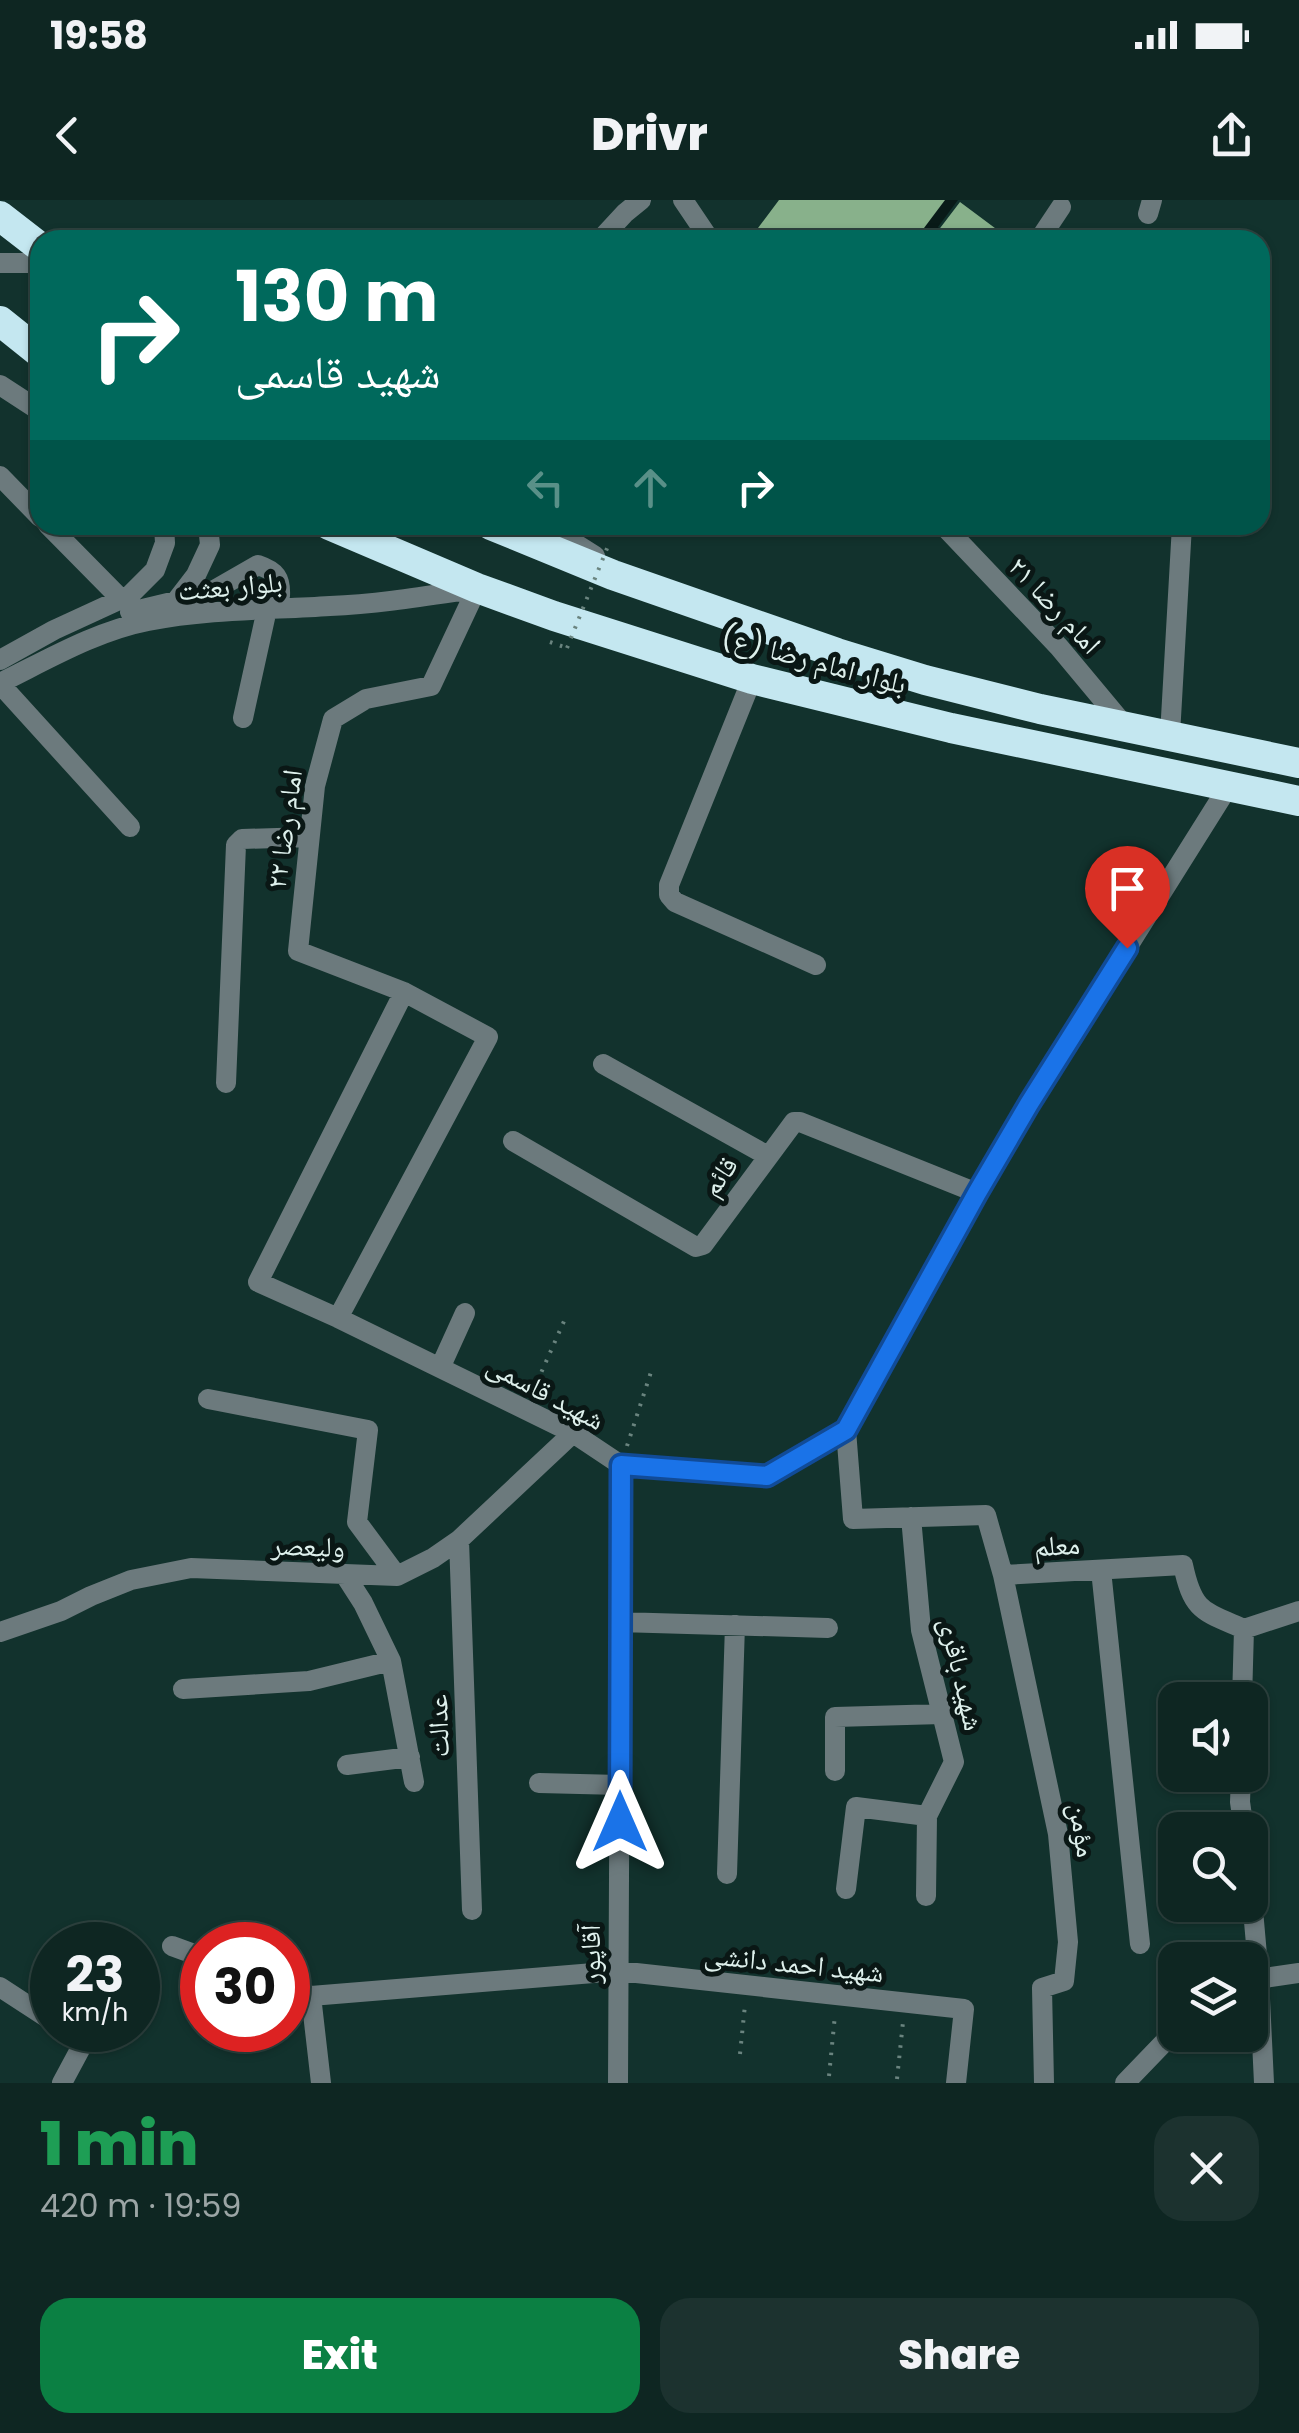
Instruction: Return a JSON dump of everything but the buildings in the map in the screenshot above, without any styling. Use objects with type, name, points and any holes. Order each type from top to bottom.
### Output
[{"type":"highway","points":[[0,216],[30,239]]},
{"type":"highway","points":[[0,321],[30,345]]},
{"type":"highway","name":"بلوار امام رضا (ع)","points":[[352,535],[476,588],[743,676],[919,722],[1299,801]]},
{"type":"highway","name":"بلوار امام رضا (ع)","points":[[517,535],[634,582],[926,680],[1040,709],[1299,763]]},
{"type":"highway","points":[[743,676],[726,662],[727,641],[740,626],[754,624]]},
{"type":"street","points":[[609,230],[641,200]]},
{"type":"street","points":[[683,200],[703,230]]},
{"type":"street","points":[[1046,230],[1061,207]]},
{"type":"street","points":[[0,263],[30,263]]},
{"type":"street","points":[[0,384],[30,404]]},
{"type":"street","points":[[0,476],[30,507]]},
{"type":"street","points":[[59,535],[125,597]]},
{"type":"street","points":[[0,660],[125,597],[155,570],[164,535]]},
{"type":"street","points":[[176,601],[196,576],[210,545],[209,535]]},
{"type":"street","points":[[561,535],[634,582]]},
{"type":"street","name":"امام رضا ۲۱","points":[[952,535],[1059,647],[1124,725]]},
{"type":"street","points":[[1170,735],[1181,535]]},
{"type":"street","points":[[54,630],[210,592],[258,565],[273,570],[280,582],[280,596],[267,609],[243,718]]},
{"type":"street","name":"بلوار بعثت","points":[[0,683],[118,629],[147,621],[334,606],[476,588]]},
{"type":"street","name":"امام رضا ۲۲","points":[[338,1318],[488,1037],[404,992],[298,951],[315,786],[334,719],[366,700],[431,686],[476,588]]},
{"type":"street","points":[[743,676],[669,885],[669,895],[675,902],[816,965]]},
{"type":"street","points":[[0,683],[130,827]]},
{"type":"street","points":[[846,1430],[1029,1104],[1228,787]]},
{"type":"street","points":[[226,1083],[236,845],[242,839],[308,837]]},
{"type":"street","name":"شهید قاسمی","points":[[404,992],[258,1282],[573,1433],[621,1465],[767,1476],[846,1430]]},
{"type":"street","points":[[603,1064],[768,1156]]},
{"type":"street","name":"قائم","points":[[513,1141],[696,1247],[703,1245],[794,1122],[977,1193]]},
{"type":"street","points":[[440,1368],[464,1313]]},
{"type":"street","points":[[208,1399],[368,1430],[357,1522],[397,1576],[459,1540],[573,1433]]},
{"type":"street","name":"معلم","points":[[846,1430],[854,1519],[986,1515],[1003,1575],[1183,1565],[1188,1588],[1202,1611],[1244,1628]]},
{"type":"street","name":"آقاپور","points":[[618,2083],[621,1465]]},
{"type":"street","name":"شهید باقری","points":[[911,1517],[921,1630],[954,1762],[927,1816],[926,1896]]},
{"type":"street","name":"عدالت","points":[[459,1540],[472,1910]]},
{"type":"street","name":"ولیعصر","points":[[0,1632],[62,1611],[131,1580],[191,1568],[397,1576]]},
{"type":"street","points":[[1101,1570],[1140,1944]]},
{"type":"street","points":[[345,1574],[391,1662],[414,1782]]},
{"type":"street","name":"مؤمن","points":[[1003,1575],[1058,1834],[1068,1942],[1064,1981],[1042,1988],[1044,2083]]},
{"type":"street","points":[[1242,1682],[1244,1628],[1299,1611]]},
{"type":"street","points":[[619,1622],[828,1628]]},
{"type":"street","points":[[728,1874],[735,1625]]},
{"type":"street","points":[[183,1689],[310,1681],[391,1662]]},
{"type":"street","points":[[835,1772],[835,1718],[942,1714]]},
{"type":"street","points":[[348,1765],[410,1758]]},
{"type":"street","points":[[540,1783],[620,1784]]},
{"type":"street","points":[[846,1889],[856,1807],[927,1816]]},
{"type":"street","points":[[172,1946],[180,1949]]},
{"type":"street","name":"شهید احمد دانشی","points":[[312,1996],[618,1971],[964,2009],[956,2083]]},
{"type":"street","points":[[1268,1977],[1299,1973]]},
{"type":"street","points":[[0,1987],[30,2007]]},
{"type":"street","points":[[312,1996],[321,2083]]},
{"type":"street","points":[[1125,2083],[1158,2049]]},
{"type":"street","points":[[70,2080],[80,2052]]},
{"type":"street","points":[[1261,2052],[1264,2083]]},
{"type":"path","points":[[546,640],[566,648],[608,546]]},
{"type":"path","points":[[525,1409],[564,1319]]},
{"type":"path","points":[[621,1465],[651,1372]]},
{"type":"path","points":[[740,2054],[747,1985]]},
{"type":"path","points":[[828,2076],[838,1995]]},
{"type":"path","points":[[897,2078],[906,2003]]},
{"type":"route","points":[[620,1822],[621,1465],[767,1476],[846,1430],[977,1193],[1127,948]]}]
